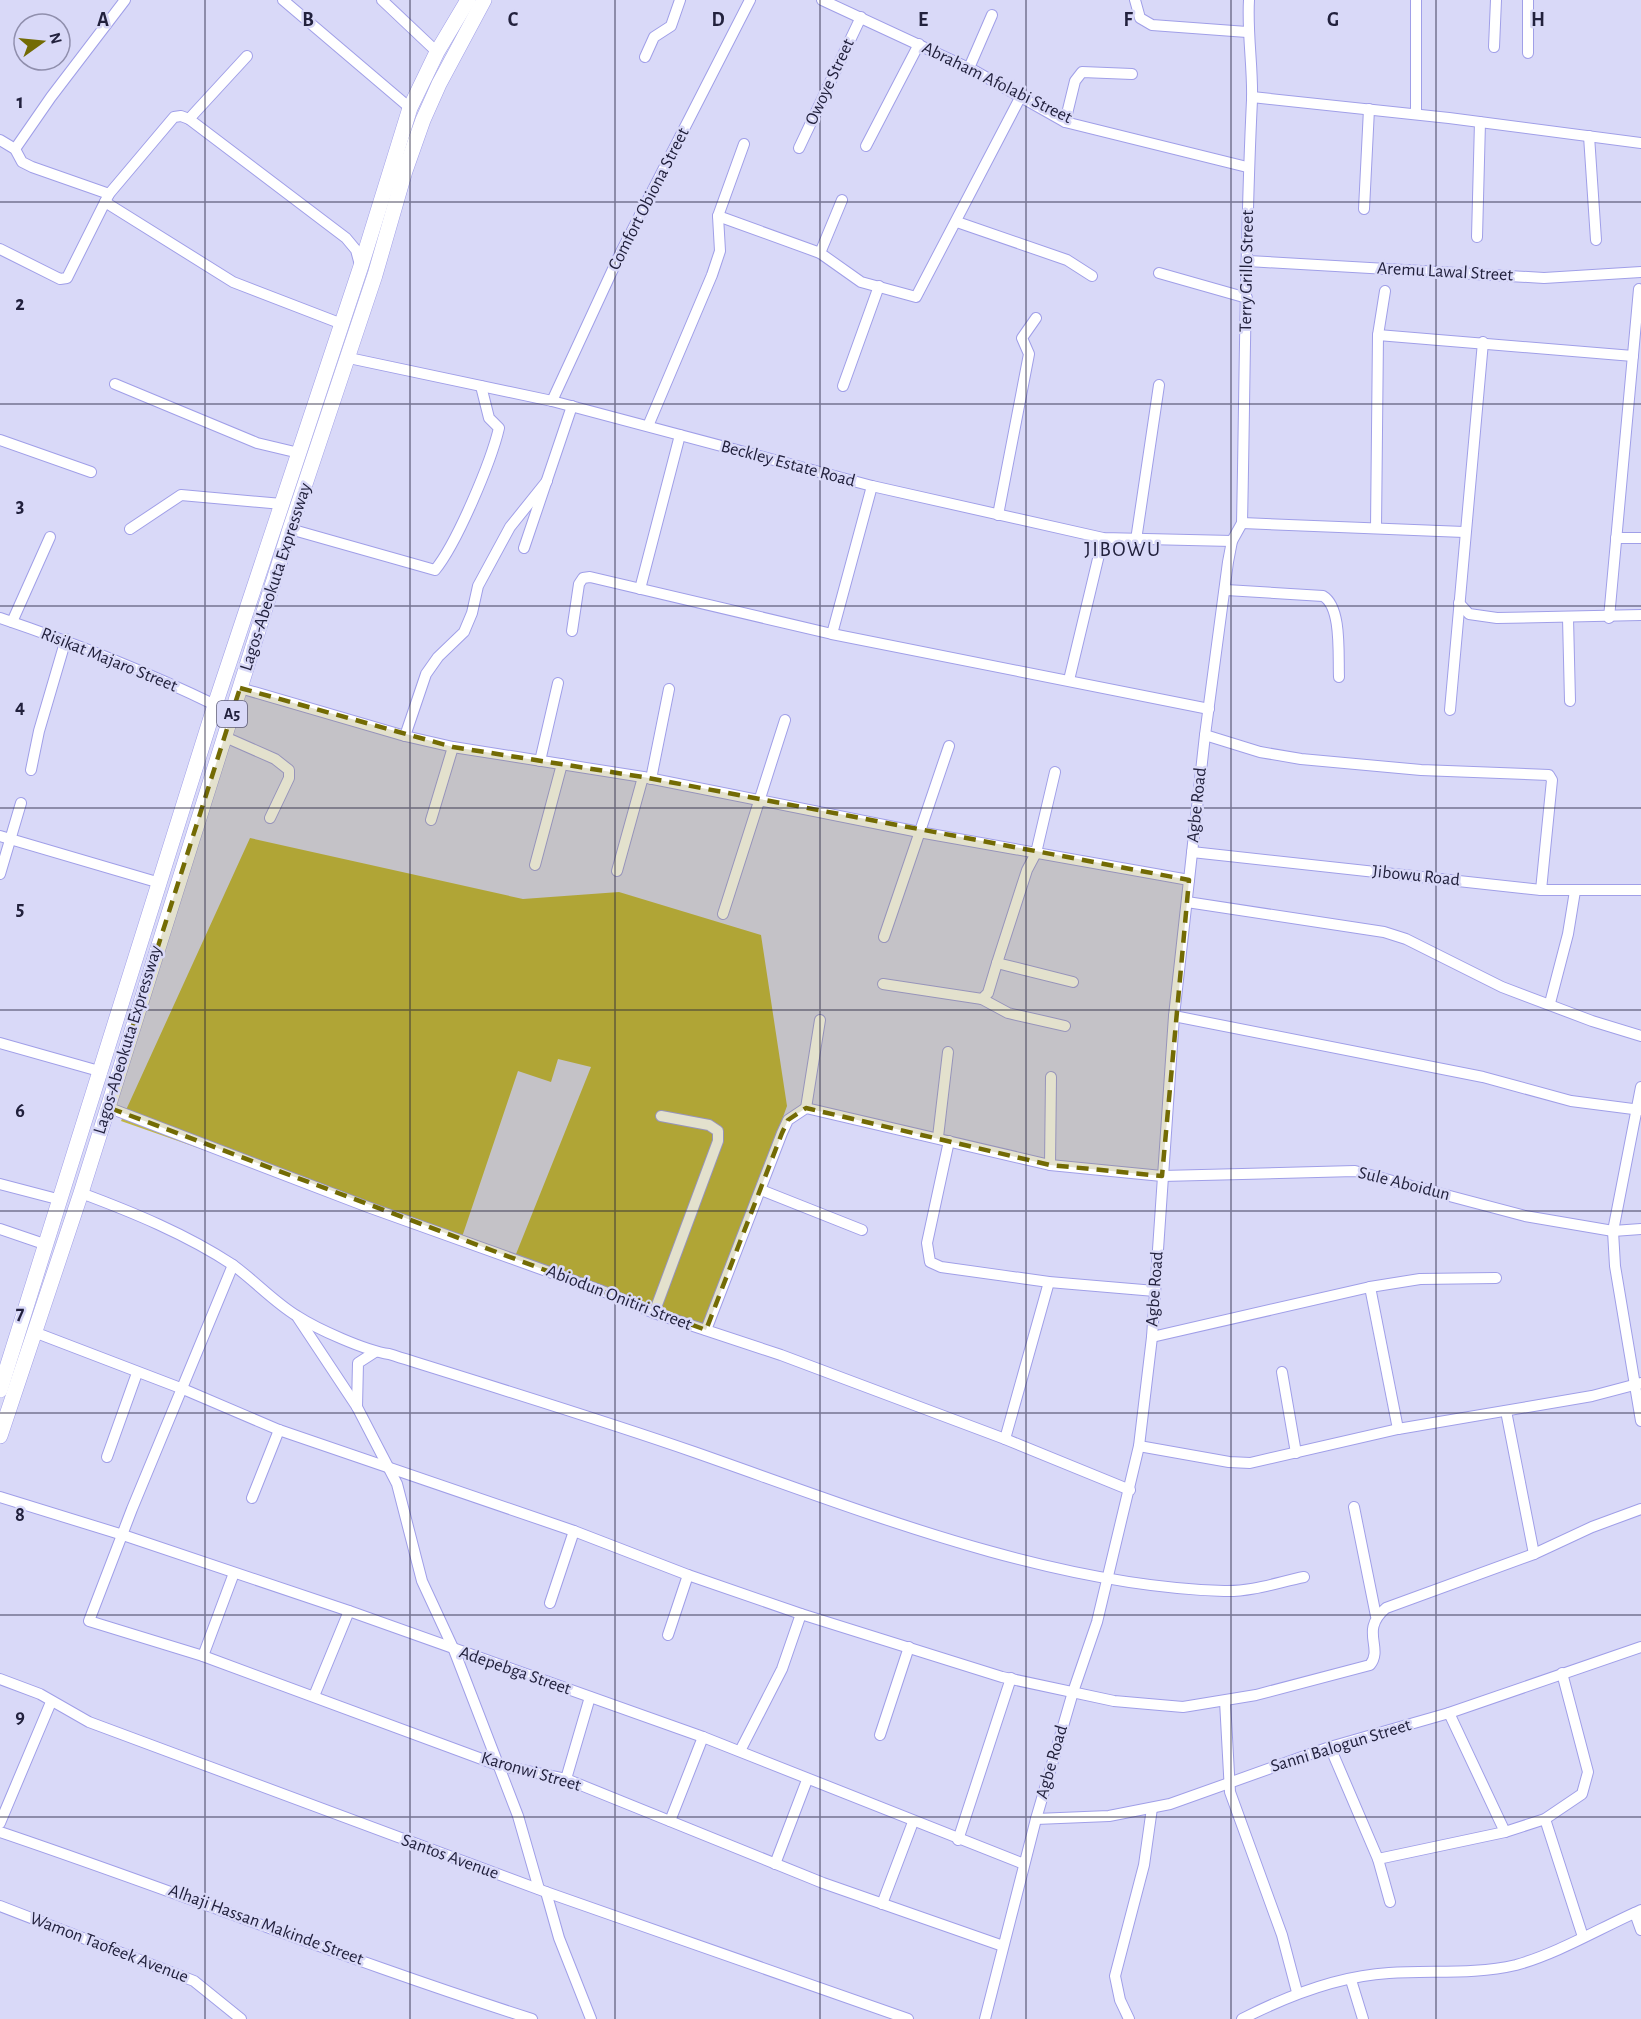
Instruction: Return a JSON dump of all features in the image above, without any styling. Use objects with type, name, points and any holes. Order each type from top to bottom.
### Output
[{"type":"highway","name":"Lagos-Abeokuta Expressway","points":[[0,1390],[215,705],[361,266],[410,108],[437,52],[468,0]]},
{"type":"highway","name":"Lagos-Abeokuta Expressway","points":[[0,1436],[81,1193],[290,530],[349,357],[423,120],[454,52],[484,0]]},
{"type":"street","points":[[15,149],[51,97],[125,0]]},
{"type":"street","points":[[283,0],[410,108]]},
{"type":"street","points":[[382,0],[437,52]]},
{"type":"street","points":[[645,57],[654,37],[671,26],[680,0]]},
{"type":"street","name":"Comfort Obiona Street","points":[[552,401],[619,256],[750,0]]},
{"type":"street","name":"Abraham Afolabi Street","points":[[822,0],[835,2],[861,17],[969,68],[1065,122],[1247,167]]},
{"type":"street","points":[[1136,0],[1140,18],[1152,25],[1247,32]]},
{"type":"street","name":"Terry Grillo Street","points":[[1232,541],[1242,523],[1248,261],[1247,167],[1252,97],[1247,32],[1249,0]]},
{"type":"street","points":[[1416,0],[1416,114]]},
{"type":"street","points":[[1494,47],[1496,0]]},
{"type":"street","points":[[1528,0],[1528,53]]},
{"type":"street","points":[[969,68],[992,15]]},
{"type":"street","name":"Owoye Street","points":[[799,148],[861,17]]},
{"type":"street","points":[[866,146],[919,44]]},
{"type":"street","points":[[189,119],[247,56]]},
{"type":"street","points":[[1065,122],[1075,81],[1082,72],[1132,74]]},
{"type":"street","points":[[718,216],[820,253],[861,282],[916,297],[1021,96]]},
{"type":"street","points":[[1252,97],[1416,114],[1641,143]]},
{"type":"street","points":[[1364,209],[1369,110]]},
{"type":"street","points":[[0,249],[60,279],[67,278],[107,198],[128,169],[174,117],[181,116],[189,119],[346,238],[356,250],[361,266],[375,275]]},
{"type":"street","points":[[1476,237],[1480,122]]},
{"type":"street","points":[[1589,136],[1596,240]]},
{"type":"street","points":[[0,140],[15,149],[22,162],[107,198],[233,282],[342,324]]},
{"type":"street","points":[[648,426],[717,262],[721,233],[718,216],[744,144]]},
{"type":"street","points":[[820,253],[842,200]]},
{"type":"street","points":[[957,222],[1067,260],[1092,276]]},
{"type":"street","name":"Aremu Lawal Street","points":[[1248,261],[1544,278],[1641,272]]},
{"type":"street","points":[[1159,273],[1247,298]]},
{"type":"street","points":[[843,386],[879,286]]},
{"type":"street","points":[[1609,618],[1639,289]]},
{"type":"street","points":[[1376,528],[1378,335],[1384,291]]},
{"type":"street","points":[[998,515],[1029,354],[1022,338],[1036,318]]},
{"type":"street","points":[[1378,335],[1633,356]]},
{"type":"street","points":[[1450,710],[1464,532],[1483,342]]},
{"type":"street","name":"Beckley Estate Road","points":[[349,357],[552,401],[872,486],[1103,538],[1232,541]]},
{"type":"street","points":[[115,384],[249,440],[299,453]]},
{"type":"street","points":[[1136,540],[1159,385]]},
{"type":"street","points":[[290,530],[435,570],[460,526],[500,428],[489,418],[481,386]]},
{"type":"street","points":[[524,548],[572,406]]},
{"type":"street","points":[[640,588],[680,435]]},
{"type":"street","points":[[0,440],[90,472]]},
{"type":"street","points":[[405,736],[426,674],[438,657],[464,632],[472,613],[478,586],[510,527],[547,482]]},
{"type":"street","points":[[832,634],[872,486]]},
{"type":"street","points":[[130,530],[181,495],[282,504]]},
{"type":"street","points":[[1242,523],[1464,532]]},
{"type":"street","points":[[12,622],[50,537]]},
{"type":"street","points":[[1070,680],[1103,538]]},
{"type":"street","points":[[1616,538],[1641,538]]},
{"type":"street","name":"Agbe Road","points":[[985,2019],[1036,1819],[1073,1692],[1097,1622],[1130,1490],[1138,1446],[1152,1337],[1174,1016],[1205,735],[1232,541]]},
{"type":"street","points":[[572,631],[579,584],[583,578],[640,588],[689,602],[832,634],[1209,709]]},
{"type":"street","points":[[1226,590],[1323,596],[1329,599],[1336,615],[1339,677]]},
{"type":"street","points":[[1459,603],[1469,614],[1480,617],[1609,618],[1641,615]]},
{"type":"street","name":"Risikat Majaro Street","points":[[0,618],[66,639],[143,670],[215,705]]},
{"type":"street","points":[[1568,618],[1570,701]]},
{"type":"street","points":[[31,770],[42,719],[66,639]]},
{"type":"street","points":[[540,760],[558,683]]},
{"type":"street","points":[[240,688],[405,736],[453,747],[647,778],[919,832],[1189,880]]},
{"type":"street","points":[[617,871],[647,778],[669,689]]},
{"type":"street","points":[[723,914],[785,720]]},
{"type":"street","points":[[1205,735],[1260,753],[1301,759],[1421,770],[1549,775],[1552,780],[1541,890]]},
{"type":"street","points":[[225,737],[275,759],[289,770],[289,778],[270,818]]},
{"type":"street","points":[[884,937],[950,746]]},
{"type":"street","points":[[431,820],[453,747]]},
{"type":"street","points":[[535,865],[562,764]]},
{"type":"street","points":[[981,999],[988,993],[1027,870],[1036,853],[1055,772]]},
{"type":"street","points":[[0,874],[5,837],[21,803]]},
{"type":"street","points":[[5,837],[160,884]]},
{"type":"street","name":"Jibowu Road","points":[[1192,852],[1541,890],[1641,890]]},
{"type":"street","points":[[1550,1003],[1568,934],[1575,891]]},
{"type":"street","points":[[1187,902],[1384,932],[1406,939],[1502,987],[1550,1003],[1592,1021],[1641,1036]]},
{"type":"street","points":[[997,963],[1073,982]]},
{"type":"street","points":[[882,984],[981,999],[1008,1013],[1065,1026]]},
{"type":"street","points":[[1174,1016],[1484,1077],[1571,1101],[1638,1110]]},
{"type":"street","points":[[705,1330],[788,1120],[795,1113],[807,1108],[820,1020]]},
{"type":"street","points":[[0,1043],[99,1071]]},
{"type":"street","points":[[948,1052],[943,1139],[927,1243],[930,1262],[940,1267],[1048,1282],[1155,1291]]},
{"type":"street","points":[[1050,1165],[1051,1077]]},
{"type":"street","points":[[1641,1087],[1613,1231],[1615,1266],[1638,1384],[1641,1421]]},
{"type":"street","name":"Abiodun Onitiri Street","points":[[107,1107],[368,1207],[605,1292],[654,1313],[781,1355],[1005,1439],[1130,1490]]},
{"type":"street","name":"Sule Aboidun","points":[[807,1108],[1050,1165],[1162,1176],[1355,1171],[1525,1216],[1613,1231],[1641,1229]]},
{"type":"street","points":[[654,1313],[718,1141],[718,1131],[709,1125],[662,1116]]},
{"type":"street","points":[[0,1184],[61,1200]]},
{"type":"street","points":[[760,1190],[862,1230]]},
{"type":"street","points":[[81,1193],[129,1211],[233,1265],[297,1317],[375,1352],[389,1354],[621,1426],[852,1507],[954,1539],[1108,1580],[1224,1592],[1304,1577]]},
{"type":"street","points":[[0,1229],[47,1245]]},
{"type":"street","points":[[123,1535],[233,1265]]},
{"type":"street","points":[[1152,1337],[1370,1287],[1420,1279],[1496,1278]]},
{"type":"street","points":[[1005,1439],[1048,1282]]},
{"type":"street","points":[[1370,1287],[1398,1429]]},
{"type":"street","points":[[297,1317],[357,1407],[397,1484],[422,1581],[454,1650],[518,1816],[542,1891],[591,2019]]},
{"type":"street","points":[[34,1332],[183,1389],[279,1430],[574,1531],[688,1575],[801,1614],[960,1665],[1114,1701],[1183,1707],[1225,1701],[1370,1665],[1373,1657],[1372,1625],[1376,1616],[1386,1608],[1534,1554],[1592,1527],[1641,1509]]},
{"type":"street","points":[[357,1407],[358,1363],[375,1352]]},
{"type":"street","points":[[107,1457],[137,1372]]},
{"type":"street","points":[[1282,1372],[1296,1453]]},
{"type":"street","points":[[1138,1446],[1240,1463],[1296,1453],[1398,1429],[1592,1396],[1638,1384]]},
{"type":"street","points":[[1506,1411],[1534,1554]]},
{"type":"street","points":[[252,1498],[279,1430]]},
{"type":"street","name":"Adepebga Street","points":[[0,1497],[123,1535],[350,1611],[703,1737],[958,1840],[1024,1864]]},
{"type":"street","points":[[1354,1507],[1376,1616]]},
{"type":"street","points":[[550,1603],[574,1531]]},
{"type":"street","name":"Karonwi Street","points":[[123,1535],[89,1621],[203,1656],[498,1765],[567,1779],[775,1864],[1003,1946]]},
{"type":"street","points":[[203,1656],[234,1573]]},
{"type":"street","points":[[668,1635],[688,1575]]},
{"type":"street","points":[[314,1696],[350,1611]]},
{"type":"street","points":[[740,1751],[782,1669],[801,1614]]},
{"type":"street","points":[[880,1735],[909,1647]]},
{"type":"street","name":"Sanni Balogun Street","points":[[1036,1819],[1109,1816],[1170,1804],[1330,1747],[1449,1713],[1641,1647]]},
{"type":"street","points":[[1378,1859],[1505,1832],[1545,1819],[1582,1794],[1588,1772],[1562,1673]]},
{"type":"street","points":[[958,1840],[1011,1678]]},
{"type":"street","name":"Santos Avenue","points":[[0,1679],[40,1694],[89,1722],[542,1891],[908,2019]]},
{"type":"street","points":[[567,1779],[590,1697]]},
{"type":"street","points":[[1225,1701],[1228,1782],[1232,1800],[1282,1935],[1297,1992]]},
{"type":"street","points":[[0,1823],[51,1702]]},
{"type":"street","points":[[1449,1713],[1505,1832]]},
{"type":"street","points":[[670,1821],[703,1737]]},
{"type":"street","points":[[1330,1747],[1378,1859],[1390,1902]]},
{"type":"street","points":[[775,1864],[807,1780]]},
{"type":"street","points":[[1129,2019],[1120,2000],[1115,1976],[1144,1865],[1152,1808]]},
{"type":"street","points":[[1545,1819],[1583,1937]]},
{"type":"street","points":[[882,1904],[913,1822]]},
{"type":"street","name":"Alhaji Hassan Makinde Street","points":[[0,1832],[149,1882],[460,1996],[532,2019]]},
{"type":"street","name":"Wamon Taofeek Avenue","points":[[0,1906],[194,1981],[241,2019]]},
{"type":"street","points":[[1243,2019],[1297,1992],[1351,1980],[1386,1973],[1482,1971],[1517,1964],[1638,1912],[1641,1930]]},
{"type":"street","points":[[1351,1980],[1363,2019]]},
{"type":"highlighted area","points":[[240,688],[453,747],[643,777],[1189,880],[1162,1176],[1050,1165],[806,1108],[788,1120],[782,1133],[706,1330],[107,1107]]},
{"type":"shaded area","points":[[250,838],[523,899],[619,892],[761,935],[787,1106],[707,1327],[514,1259],[591,1067],[558,1059],[551,1082],[518,1071],[461,1240],[121,1121]]},
{"type":"district","name":"JIBOWU","points":[[1123,549]]}]
